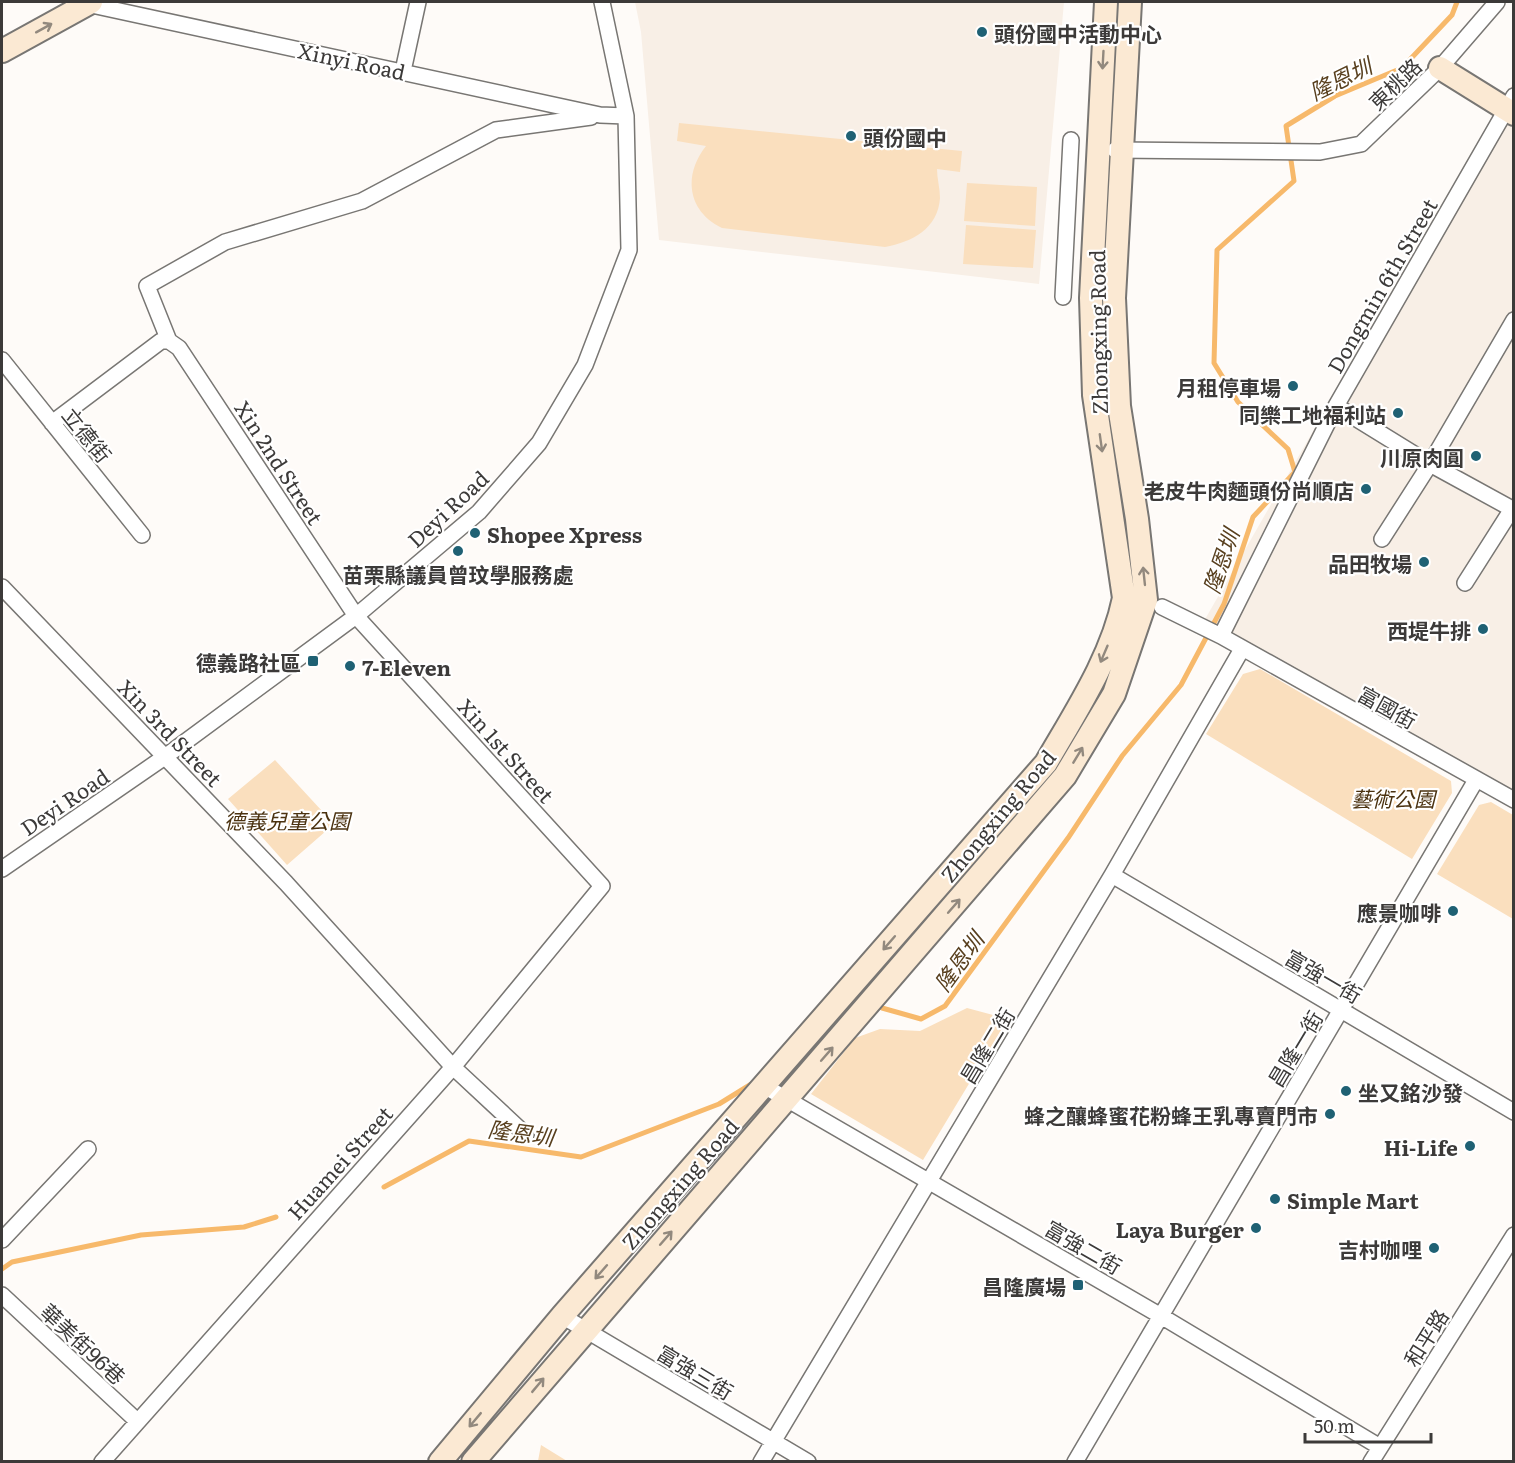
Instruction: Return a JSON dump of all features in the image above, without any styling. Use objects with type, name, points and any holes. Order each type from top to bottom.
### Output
[{"type":"street","points":[[2,51],[85,2]]},
{"type":"street","name":"Xinyi Road","points":[[85,2],[600,116],[626,116]]},
{"type":"street","points":[[403,71],[418,2]]},
{"type":"street","name":"Deyi Road","points":[[2,869],[166,756],[356,616],[479,512],[539,443],[585,365],[630,250],[626,116],[602,2]]},
{"type":"street","name":"Zhongxing Road","points":[[440,1461],[562,1316],[1046,763],[1092,682],[1118,621],[1124,598],[1094,395],[1091,298],[1106,2]]},
{"type":"street","name":"Zhongxing Road","points":[[473,1461],[1065,776],[1114,694],[1146,600],[1137,519],[1119,406],[1114,298],[1130,2]]},
{"type":"street","name":"東桃路","points":[[1123,151],[1320,152],[1361,144],[1440,68],[1497,2]]},
{"type":"street","points":[[1440,68],[1511,106]]},
{"type":"street","name":"Dongmin 6th Street","points":[[1218,635],[1336,406],[1511,106]]},
{"type":"street","points":[[52,423],[165,341],[147,286],[225,242],[362,201],[496,130],[600,116]]},
{"type":"street","points":[[1063,297],[1071,140]]},
{"type":"street","points":[[1099,150],[1123,151]]},
{"type":"street","points":[[1382,539],[1430,464],[1514,320]]},
{"type":"street","name":"Xin 2nd Street","points":[[165,341],[179,348],[356,616]]},
{"type":"street","name":"立德街","points":[[2,360],[142,535]]},
{"type":"street","points":[[1336,406],[1430,464],[1513,510],[1465,583]]},
{"type":"street","name":"Xin 3rd Street","points":[[2,587],[286,883],[453,1067],[526,1135]]},
{"type":"street","points":[[1161,607],[1242,649]]},
{"type":"street","name":"Xin 1st Street","points":[[356,616],[602,886]]},
{"type":"street","name":"富國街","points":[[1242,649],[1514,800]]},
{"type":"street","name":"昌隆二街","points":[[761,1461],[1112,875],[1242,649]]},
{"type":"street","name":"昌隆一街","points":[[1075,1461],[1476,780]]},
{"type":"street","name":"富強一街","points":[[1112,875],[1514,1112]]},
{"type":"street","name":"Huamei Street","points":[[102,1461],[453,1067],[602,886]]},
{"type":"street","name":"富強二街","points":[[764,1086],[789,1098],[1161,1316],[1380,1447]]},
{"type":"street","points":[[2,1240],[88,1149]]},
{"type":"street","name":"和平路","points":[[1371,1461],[1514,1235]]},
{"type":"street","name":"華美街96巷","points":[[2,1295],[137,1421]]},
{"type":"street","name":"富強三街","points":[[562,1316],[808,1461]]},
{"type":"shaded area","name":"頭份國中","points":[[635,2],[1064,2],[1039,284],[659,240],[641,32]]},
{"type":"shaded area","points":[[1513,83],[1513,805],[1200,628]]},
{"type":"green space","points":[[679,123],[962,151],[960,172],[937,169],[940,198],[934,218],[922,232],[895,245],[885,247],[722,228],[710,221],[702,212],[692,192],[694,169],[706,146],[677,141]]},
{"type":"green space","points":[[967,183],[1037,187],[1035,226],[964,221]]},
{"type":"green space","points":[[966,225],[1036,230],[1033,268],[963,264]]},
{"type":"green space","name":"藝術公園","points":[[1260,669],[1451,781],[1452,793],[1412,859],[1206,734],[1243,674]]},
{"type":"green space","name":"德義兒童公園","points":[[275,760],[334,824],[287,865],[228,799]]},
{"type":"green space","points":[[1491,802],[1513,815],[1513,919],[1437,874],[1479,805]]},
{"type":"green space","points":[[967,1008],[1008,1019],[923,1160],[811,1094],[855,1038],[880,1029],[920,1031]]},
{"type":"green space","points":[[541,1445],[567,1461],[538,1461]]},
{"type":"waterway","name":"隆恩圳","points":[[882,1008],[921,1019],[945,1006],[1068,838],[1122,756],[1181,685],[1224,604],[1253,517],[1295,472],[1288,449],[1238,402],[1214,363],[1217,250],[1294,181],[1286,126],[1335,96],[1402,68],[1452,15],[1457,2]]},
{"type":"waterway","name":"隆恩圳","points":[[384,1187],[469,1141],[581,1157],[719,1104],[753,1083]]},
{"type":"waterway","name":"隆恩圳","points":[[2,1269],[12,1262],[141,1235],[244,1227],[276,1217]]},
{"type":"place","name":"頭份國中活動中心","points":[[982,32]]},
{"type":"place","name":"頭份國中","points":[[851,136]]},
{"type":"place","name":"月租停車場","points":[[1293,386]]},
{"type":"place","name":"同樂工地福利站","points":[[1398,413]]},
{"type":"place","name":"川原肉圓","points":[[1476,456]]},
{"type":"place","name":"老皮牛肉麵頭份尚順店","points":[[1366,489]]},
{"type":"place","name":"Shopee Xpress","points":[[475,533]]},
{"type":"place","name":"苗栗縣議員曾玟學服務處","points":[[458,551]]},
{"type":"place","name":"品田牧場","points":[[1424,562]]},
{"type":"place","name":"西堤牛排","points":[[1483,629]]},
{"type":"place","name":"德義路社區","points":[[313,661]]},
{"type":"place","name":"7-Eleven","points":[[350,666]]},
{"type":"place","name":"應景咖啡","points":[[1453,911]]},
{"type":"place","name":"坐又銘沙發","points":[[1346,1091]]},
{"type":"place","name":"蜂之釀蜂蜜花粉蜂王乳專賣門市","points":[[1330,1114]]},
{"type":"place","name":"Hi-Life","points":[[1470,1146]]},
{"type":"place","name":"Simple Mart","points":[[1275,1199]]},
{"type":"place","name":"Laya Burger","points":[[1256,1228]]},
{"type":"place","name":"吉村咖哩","points":[[1434,1248]]},
{"type":"place","name":"昌隆廣場","points":[[1078,1285]]}]
